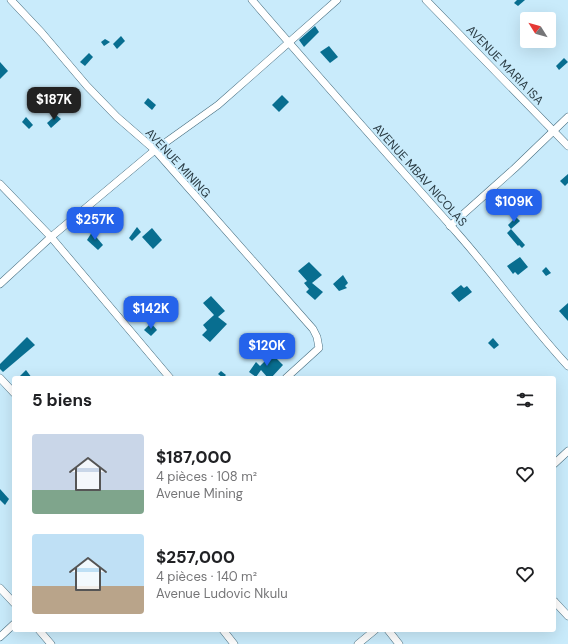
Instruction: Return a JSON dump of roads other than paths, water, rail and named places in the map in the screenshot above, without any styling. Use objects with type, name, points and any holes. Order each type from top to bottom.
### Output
[{"type":"street","name":"AVENUE MINING","points":[[11,0],[42,33],[87,86],[117,117],[155,150],[313,329],[317,337],[319,348],[288,376]]},
{"type":"street","name":"AVENUE MBAV NICOLAS","points":[[252,0],[288,43],[495,277],[532,325],[568,366]]},
{"type":"street","points":[[0,284],[51,237],[155,150],[218,105],[336,0]]},
{"type":"street","name":"AVENUE MARIA ISA","points":[[426,0],[568,146]]},
{"type":"street","points":[[450,226],[515,168],[568,117]]},
{"type":"street","points":[[0,184],[51,237],[168,376]]},
{"type":"street","points":[[0,378],[12,391]]},
{"type":"street","points":[[556,462],[568,451]]},
{"type":"street","points":[[0,588],[12,601]]},
{"type":"street","points":[[556,603],[568,616]]},
{"type":"street","points":[[0,637],[12,626]]},
{"type":"street","points":[[40,632],[51,644]]},
{"type":"street","points":[[225,632],[234,644]]},
{"type":"street","points":[[358,644],[373,632]]},
{"type":"street","points":[[390,632],[400,644]]}]
